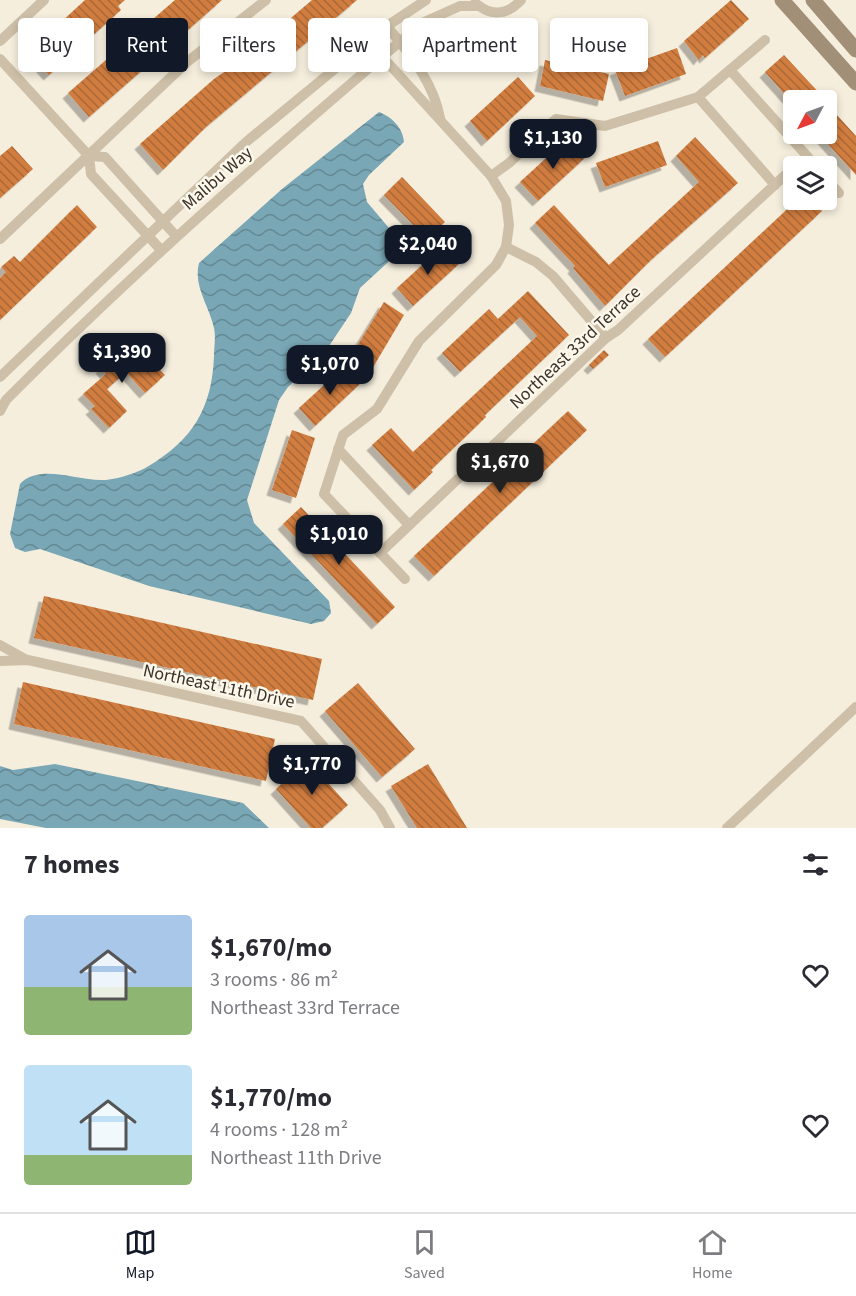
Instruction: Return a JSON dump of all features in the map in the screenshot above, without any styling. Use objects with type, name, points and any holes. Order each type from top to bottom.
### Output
[{"type":"main road","points":[[782,0],[856,83]]},
{"type":"main road","points":[[813,0],[856,50]]},
{"type":"street","points":[[0,41],[44,0]]},
{"type":"street","points":[[0,239],[187,62],[266,0]]},
{"type":"street","name":"Malibu Way","points":[[390,24],[426,0]]},
{"type":"street","name":"Malibu Way","points":[[390,49],[422,22],[460,6],[476,3],[484,10],[498,13],[513,8],[521,0]]},
{"type":"street","points":[[390,30],[422,70],[437,103],[440,119]]},
{"type":"street","points":[[491,176],[509,163],[556,119],[605,126],[698,97],[765,40]]},
{"type":"street","points":[[0,59],[89,156],[90,174],[161,250]]},
{"type":"street","points":[[390,65],[491,176],[506,201],[509,225],[506,247],[496,265],[419,341],[377,409],[343,435],[324,494],[405,579]]},
{"type":"street","points":[[730,70],[806,155]]},
{"type":"street","name":"Malibu Way","points":[[0,377],[246,142],[330,72]]},
{"type":"street","name":"Malibu Way","points":[[0,411],[6,400],[101,304],[364,72]]},
{"type":"street","points":[[698,97],[776,185]]},
{"type":"street","points":[[89,156],[105,157],[176,236]]},
{"type":"street","name":"Northeast 33rd Terrace","points":[[380,553],[606,338],[618,330],[783,178]]},
{"type":"street","points":[[506,247],[536,262],[553,276],[606,338]]},
{"type":"street","points":[[338,449],[409,525]]},
{"type":"street","name":"Northeast 11th Drive","points":[[0,645],[28,660]]},
{"type":"street","name":"Northeast 11th Drive","points":[[0,661],[28,660],[301,721],[380,810],[390,828]]},
{"type":"street","points":[[727,828],[856,707]]},
{"type":"water","points":[[379,112],[396,124],[402,132],[404,142],[369,175],[363,184],[367,202],[400,241],[398,253],[360,288],[351,313],[325,352],[288,387],[279,400],[247,500],[254,523],[329,601],[331,613],[324,621],[311,624],[149,586],[40,549],[25,552],[15,548],[10,534],[20,484],[28,478],[48,474],[93,480],[120,477],[138,472],[163,457],[188,434],[204,407],[209,391],[214,356],[215,331],[198,280],[199,263],[282,189]]},
{"type":"water","points":[[55,764],[243,803],[269,828],[46,828],[0,819],[0,766],[13,770]]},
{"type":"building","points":[[85,0],[125,0],[118,6],[121,10],[112,18],[106,18],[106,24],[94,34],[94,18],[66,18]]},
{"type":"building","points":[[175,0],[222,0],[188,30],[188,18],[154,18]]},
{"type":"building","points":[[312,0],[357,0],[336,18],[308,18],[308,41],[296,51],[296,18],[291,18]]},
{"type":"building","points":[[731,0],[749,19],[705,58],[703,55],[699,60],[684,41]]},
{"type":"building","points":[[677,48],[686,74],[625,96],[616,72],[648,72],[648,58]]},
{"type":"building","points":[[784,55],[817,90],[783,90],[783,92],[765,72]]},
{"type":"building","points":[[106,60],[106,72],[140,72],[89,117],[68,93]]},
{"type":"building","points":[[545,60],[550,61],[550,72],[609,74],[603,101],[540,86]]},
{"type":"building","points":[[224,72],[271,72],[207,126],[163,170],[140,144]]},
{"type":"building","points":[[518,77],[535,96],[487,141],[470,121]]},
{"type":"building","points":[[837,115],[856,136],[856,175],[828,144],[837,144]]},
{"type":"building","points":[[695,137],[738,183],[651,260],[605,306],[573,268],[575,266],[535,223],[554,205],[609,265],[699,182],[676,156]]},
{"type":"building","points":[[568,138],[586,157],[538,201],[520,182]]},
{"type":"building","points":[[658,141],[667,165],[605,187],[596,163]]},
{"type":"building","points":[[12,146],[33,169],[0,198],[0,156]]},
{"type":"building","points":[[402,177],[445,222],[427,239],[384,195]]},
{"type":"building","points":[[77,205],[97,227],[0,320],[0,278],[6,272],[1,267],[14,256],[20,262]]},
{"type":"building","points":[[786,210],[822,211],[665,357],[648,339]]},
{"type":"building","points":[[443,246],[459,264],[413,306],[397,288]]},
{"type":"building","points":[[528,291],[569,335],[485,415],[486,417],[431,470],[433,472],[414,490],[372,445],[391,428],[413,452],[537,336],[520,317],[460,372],[442,353],[489,309],[498,319]]},
{"type":"building","points":[[384,302],[404,315],[372,369],[351,356]]},
{"type":"building","points":[[135,345],[165,375],[145,393],[126,372],[107,389],[127,411],[109,428],[91,409],[95,406],[83,394],[106,374],[101,368],[108,361],[112,366]]},
{"type":"building","points":[[604,350],[609,355],[593,369],[589,365]]},
{"type":"building","points":[[345,366],[361,383],[315,426],[299,408]]},
{"type":"building","points":[[568,411],[587,430],[434,576],[414,556]]},
{"type":"building","points":[[292,430],[315,438],[296,498],[272,490]]},
{"type":"building","points":[[301,507],[395,607],[377,624],[283,524]]},
{"type":"building","points":[[44,596],[322,659],[313,700],[34,638]]},
{"type":"building","points":[[23,682],[275,739],[266,781],[14,724]]},
{"type":"building","points":[[358,683],[415,749],[382,777],[325,711]]},
{"type":"building","points":[[307,760],[348,805],[322,828],[311,828],[276,789]]},
{"type":"building","points":[[428,764],[467,828],[417,828],[391,786]]}]
